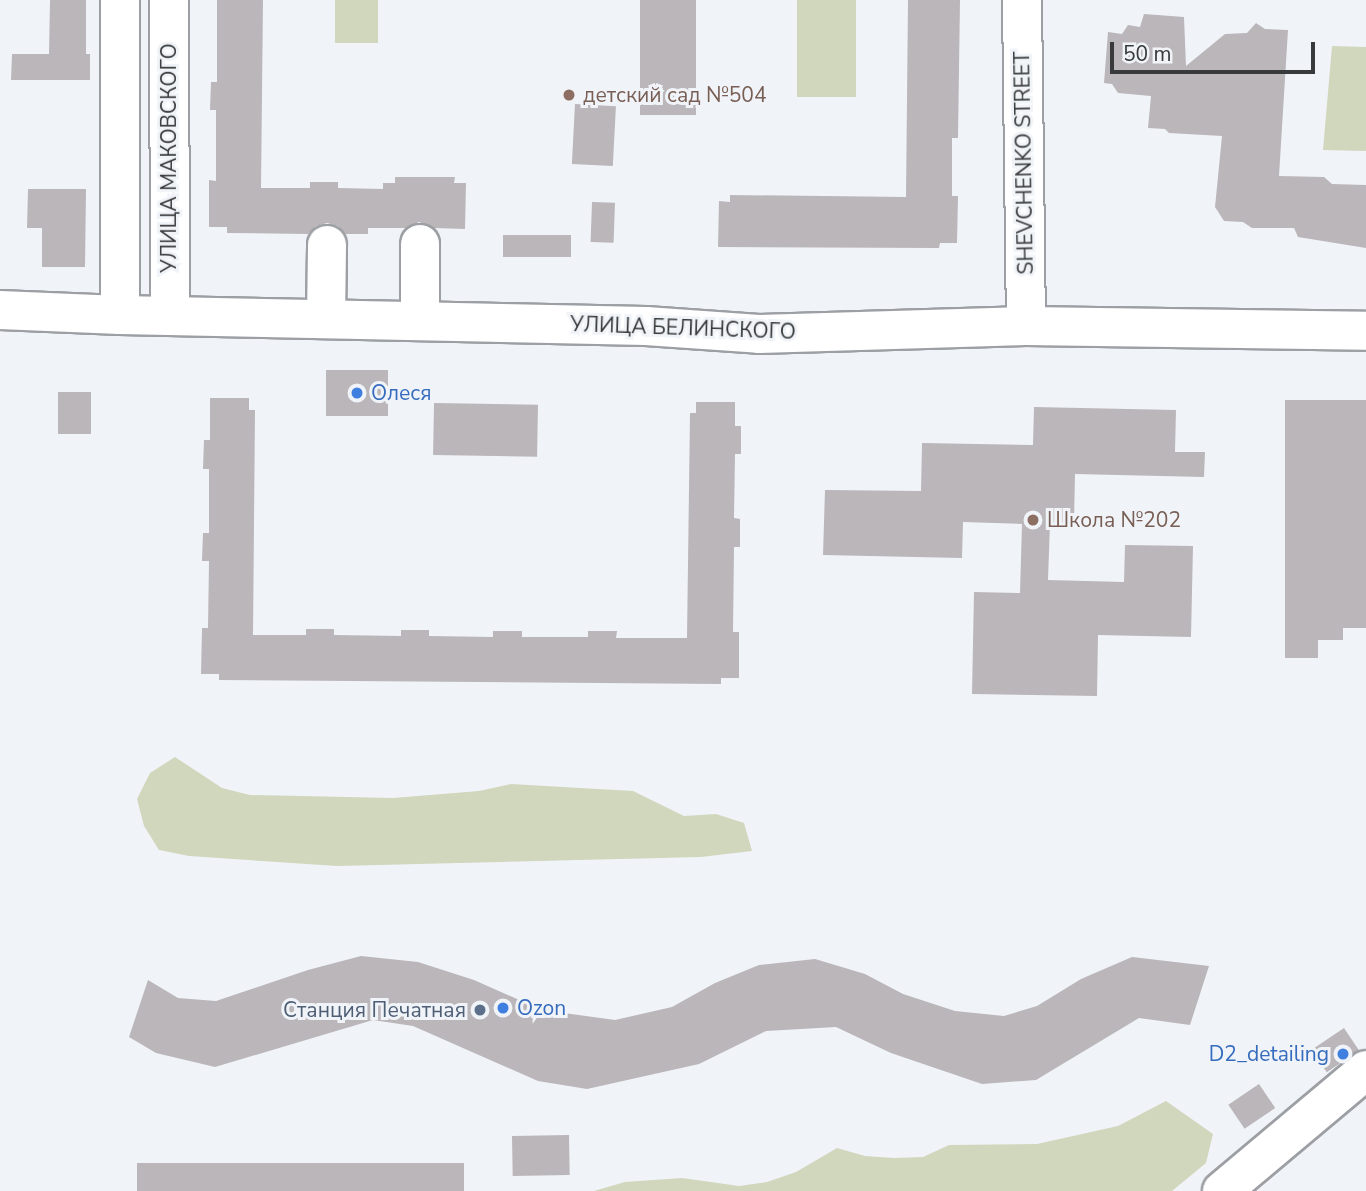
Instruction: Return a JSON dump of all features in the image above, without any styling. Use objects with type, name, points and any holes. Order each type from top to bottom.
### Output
[{"type":"street","points":[[120,0],[120,315]]},
{"type":"street","name":"УЛИЦА МАКОВСКОГО","points":[[169,0],[170,316]]},
{"type":"street","name":"SHEVCHENKO STREET","points":[[1022,0],[1026,326]]},
{"type":"street","points":[[420,244],[420,320]]},
{"type":"street","points":[[326,319],[327,245]]},
{"type":"street","name":"УЛИЦА БЕЛИНСКОГО","points":[[0,310],[646,326],[759,334],[1026,326],[1366,331]]},
{"type":"street","points":[[1222,1191],[1366,1070]]},
{"type":"green space","points":[[335,0],[378,0],[378,43],[335,43]]},
{"type":"green space","points":[[797,0],[856,0],[856,97],[797,97]]},
{"type":"green space","points":[[1332,46],[1366,47],[1366,151],[1323,150]]},
{"type":"green space","points":[[175,757],[222,788],[250,795],[393,798],[479,791],[511,784],[633,791],[684,816],[716,814],[744,823],[752,851],[701,857],[337,866],[189,856],[159,850],[144,826],[137,799],[150,773]]},
{"type":"green space","points":[[1166,1101],[1213,1134],[1206,1163],[1172,1191],[594,1191],[625,1182],[682,1178],[739,1186],[767,1182],[796,1172],[837,1148],[865,1156],[894,1158],[923,1157],[949,1145],[1037,1144],[1118,1126]]},
{"type":"building","points":[[50,0],[86,0],[86,54],[90,54],[90,80],[11,80],[12,54],[49,54]]},
{"type":"building","points":[[217,0],[263,0],[261,188],[310,188],[310,182],[338,182],[338,188],[383,189],[383,183],[395,183],[395,177],[455,177],[454,183],[466,183],[465,229],[434,228],[419,222],[406,228],[368,228],[368,234],[346,234],[338,226],[327,223],[316,226],[308,234],[227,233],[227,227],[209,227],[209,180],[216,181],[216,110],[210,110],[211,82],[217,82]]},
{"type":"building","points":[[640,0],[696,0],[696,115],[640,115]]},
{"type":"building","points":[[908,0],[960,0],[958,138],[952,138],[952,196],[958,196],[957,243],[940,243],[939,248],[718,247],[719,201],[730,202],[730,195],[906,197]]},
{"type":"building","points":[[1144,14],[1184,17],[1186,66],[1225,34],[1247,33],[1256,23],[1265,29],[1288,30],[1279,176],[1324,177],[1332,184],[1366,185],[1366,248],[1298,237],[1294,228],[1252,228],[1243,222],[1224,221],[1215,207],[1222,136],[1169,133],[1165,129],[1148,128],[1151,96],[1118,93],[1112,84],[1104,83],[1108,32],[1122,34],[1128,25],[1140,27]]},
{"type":"building","points":[[575,104],[616,106],[613,166],[572,164]]},
{"type":"building","points":[[28,189],[86,189],[85,267],[42,267],[42,228],[27,228]]},
{"type":"building","points":[[592,202],[615,203],[614,243],[591,242]]},
{"type":"building","points":[[503,235],[571,235],[571,257],[503,257]]},
{"type":"building","name":"Олеся","points":[[326,370],[388,370],[388,416],[326,416]]},
{"type":"building","points":[[58,392],[91,392],[91,434],[58,434]]},
{"type":"building","points":[[210,398],[249,398],[249,410],[255,410],[253,635],[306,635],[306,629],[334,629],[334,635],[401,636],[401,630],[429,630],[429,636],[493,637],[493,631],[522,631],[522,637],[588,637],[588,631],[617,631],[616,638],[687,638],[690,413],[696,413],[696,402],[735,402],[735,426],[741,426],[741,454],[735,454],[734,518],[740,519],[740,547],[734,547],[733,632],[739,632],[739,678],[721,678],[721,684],[219,680],[219,674],[201,674],[202,628],[208,628],[209,561],[202,561],[203,533],[209,533],[209,469],[203,469],[204,440],[210,440]]},
{"type":"building","points":[[1285,400],[1366,400],[1366,628],[1343,628],[1343,640],[1318,640],[1318,658],[1285,658]]},
{"type":"building","points":[[434,403],[538,405],[537,457],[433,455]]},
{"type":"building","name":"Школа №202","points":[[1034,407],[1176,410],[1175,452],[1205,452],[1204,477],[1075,474],[1074,523],[1050,523],[1048,580],[1124,582],[1125,545],[1193,546],[1191,637],[1098,635],[1097,696],[972,694],[974,592],[1020,593],[1022,524],[963,522],[962,558],[823,555],[825,490],[921,491],[922,443],[1033,445]]},
{"type":"building","points":[[361,956],[418,962],[474,980],[526,1003],[564,1013],[615,1020],[672,1007],[715,983],[759,965],[815,959],[865,974],[903,994],[955,1011],[1004,1016],[1037,1006],[1081,979],[1132,957],[1209,966],[1190,1025],[1139,1018],[1036,1080],[982,1084],[891,1053],[836,1027],[766,1031],[699,1064],[587,1089],[538,1081],[413,1026],[373,1020],[215,1067],[156,1053],[129,1037],[148,980],[178,998],[216,1001],[308,970]]},
{"type":"building","points":[[1344,1028],[1359,1050],[1327,1072],[1312,1050]]},
{"type":"building","points":[[1259,1084],[1275,1108],[1245,1129],[1228,1105]]},
{"type":"building","points":[[569,1135],[570,1175],[513,1176],[512,1136]]},
{"type":"building","points":[[137,1163],[464,1163],[464,1191],[137,1191]]},
{"type":"place","name":"детский сад №504","points":[[569,95]]},
{"type":"place","name":"Олеся","points":[[357,393]]},
{"type":"place","name":"Школа №202","points":[[1033,520]]},
{"type":"place","name":"Ozon","points":[[503,1008]]},
{"type":"place","name":"Станция Печатная","points":[[480,1010]]},
{"type":"place","name":"D2_detailing","points":[[1343,1054]]}]
